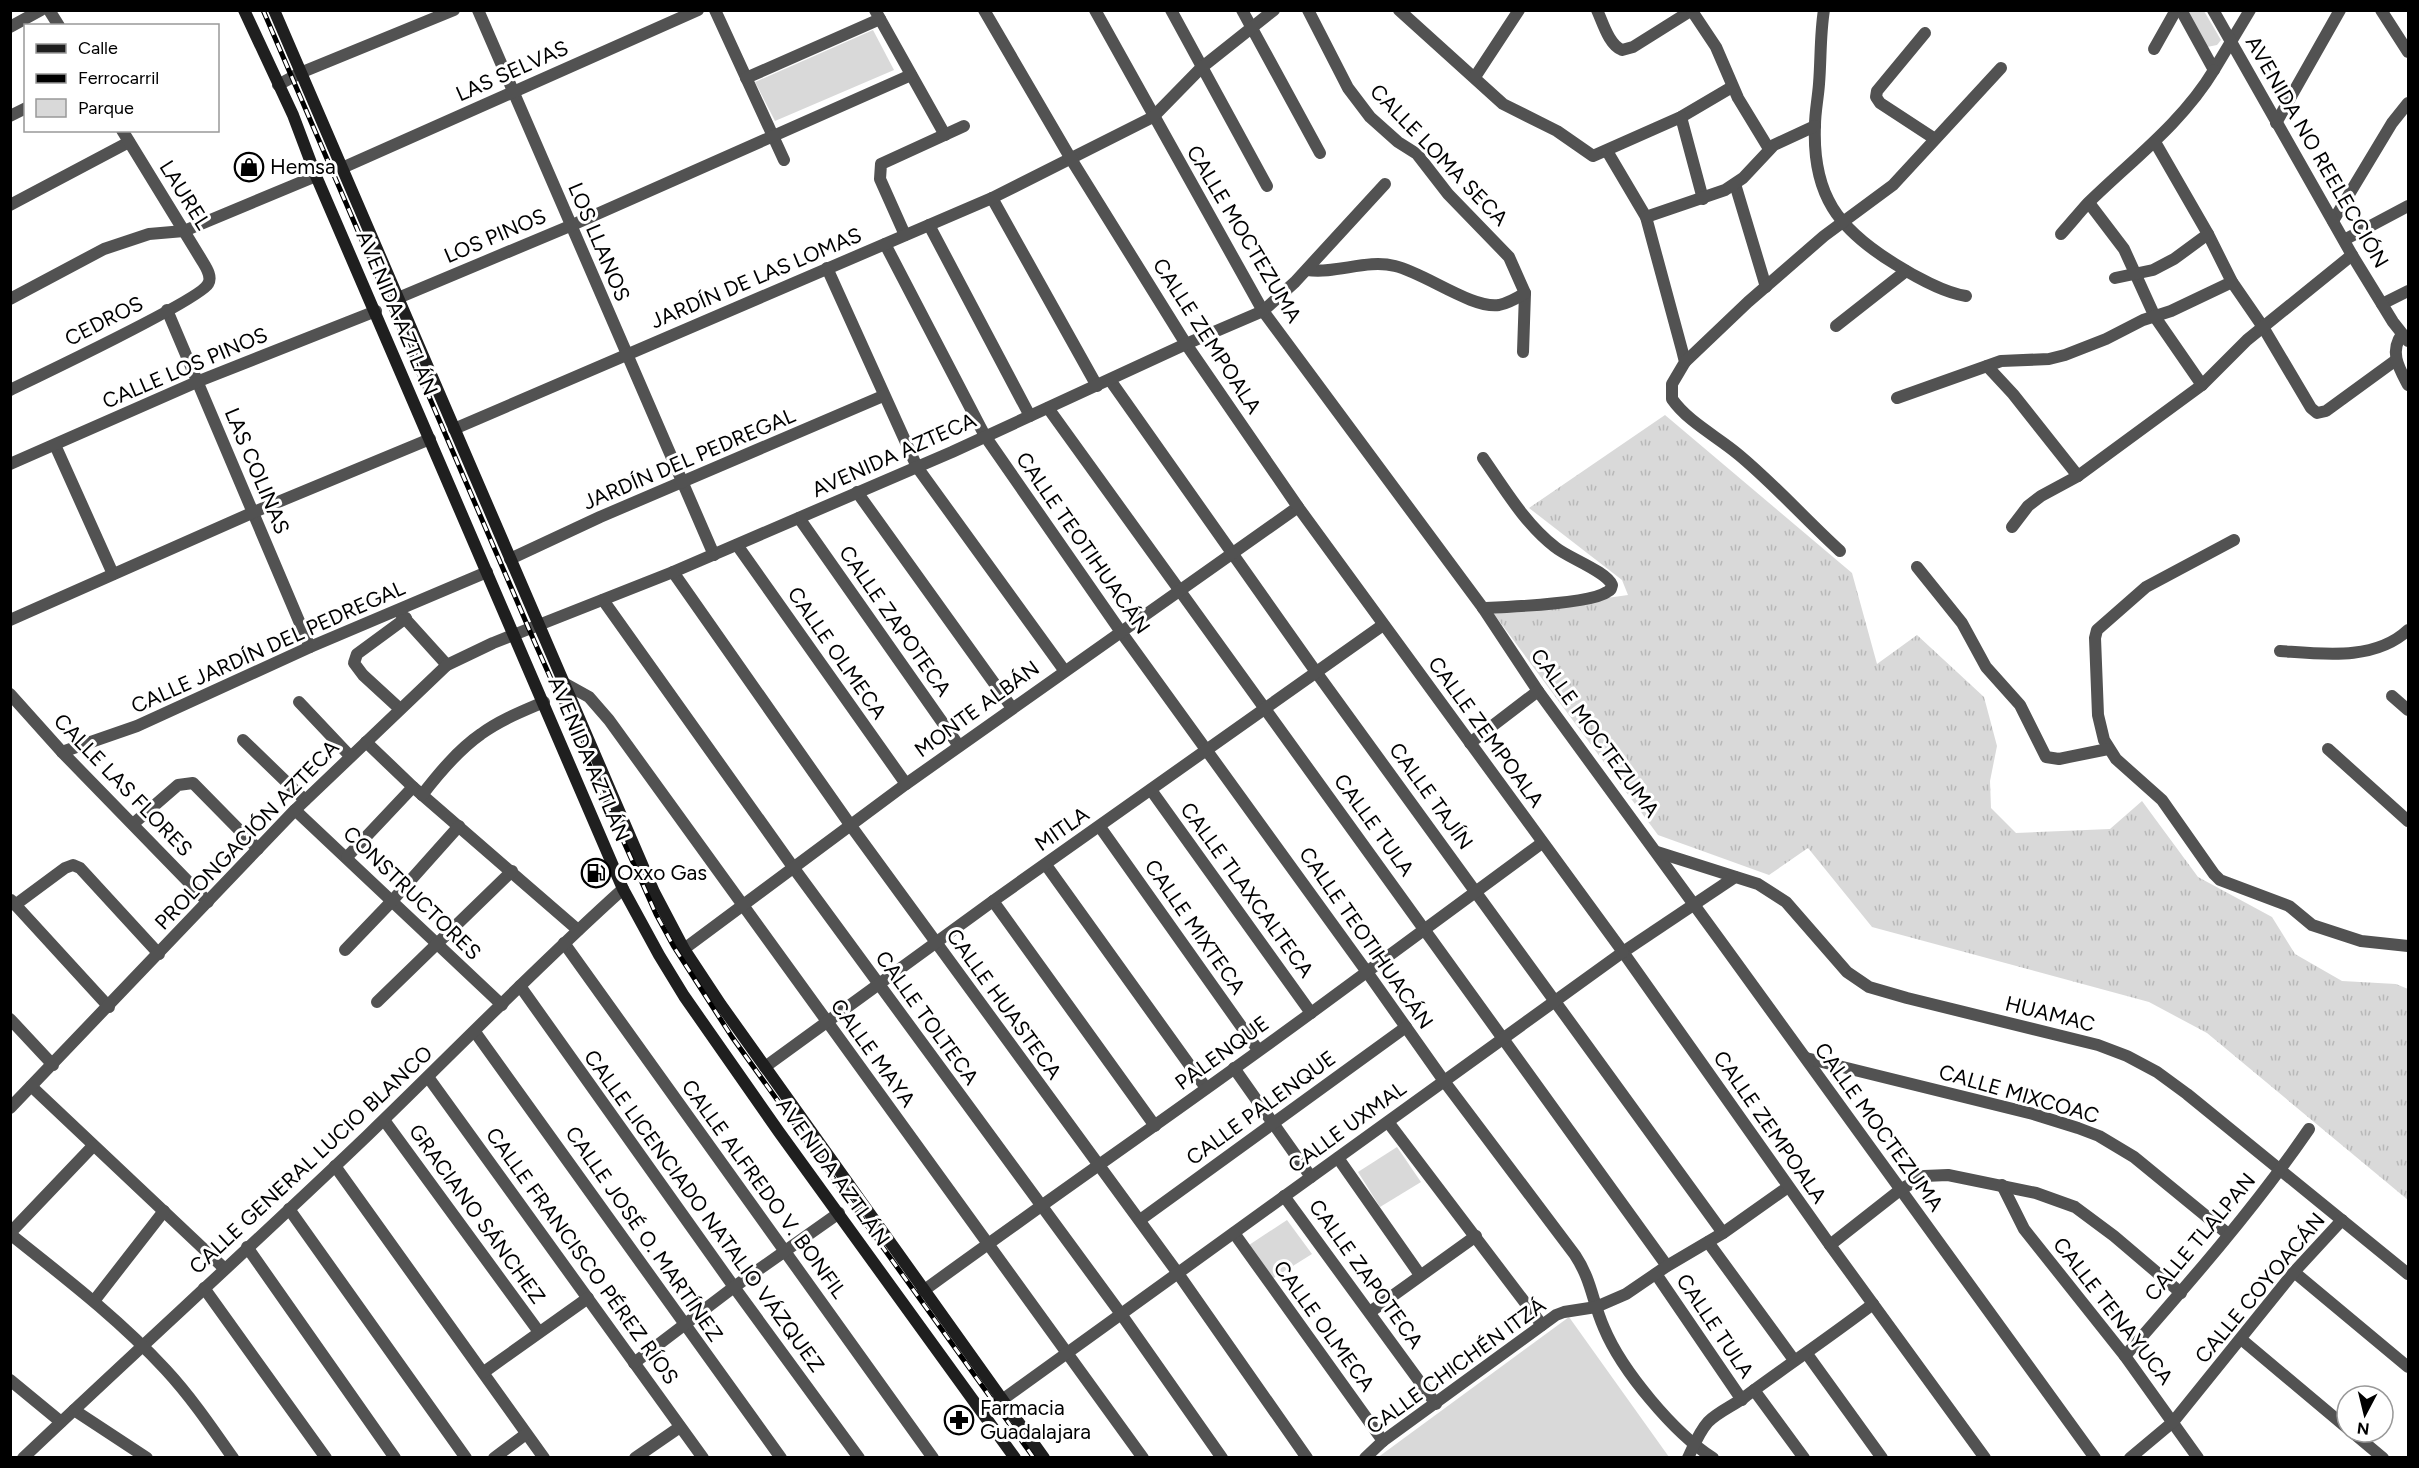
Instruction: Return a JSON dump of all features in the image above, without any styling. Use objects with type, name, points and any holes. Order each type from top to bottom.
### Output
[{"type":"main road","name":"AVENIDA AZTLÁN","points":[[244,10],[376,311],[623,889],[684,996],[1015,1458]]},
{"type":"main road","name":"AVENIDA AZTLÁN","points":[[274,11],[562,682],[654,892],[684,949],[923,1291],[1044,1458]]},
{"type":"street","points":[[10,27],[41,10]]},
{"type":"street","points":[[49,10],[58,24]]},
{"type":"street","points":[[278,85],[300,73],[454,10]]},
{"type":"street","name":"LOS LLANOS","points":[[478,10],[714,555]]},
{"type":"street","name":"LAS SELVAS","points":[[342,168],[698,10]]},
{"type":"street","points":[[715,10],[784,160]]},
{"type":"street","name":"CALLE ZEMPOALA","points":[[984,10],[1071,159],[1186,344],[1298,507],[1623,952],[1788,1187],[1985,1458]]},
{"type":"street","name":"CALLE MOCTEZUMA","points":[[1095,10],[1263,311],[1483,608],[1538,691],[2095,1458]]},
{"type":"street","points":[[1171,10],[1267,186]]},
{"type":"street","points":[[1242,10],[1320,153]]},
{"type":"street","name":"JARDÍN DE LAS LOMAS","points":[[454,429],[992,198],[1071,159],[1153,117],[1201,68],[1275,10]]},
{"type":"street","name":"CALLE LOMA SECA","points":[[1308,10],[1348,88],[1366,112],[1382,129],[1417,154],[1448,194],[1495,241],[1516,270],[1525,293]]},
{"type":"street","points":[[1399,10],[1503,104],[1557,131],[1590,155],[1595,156],[1607,151],[1681,117],[1732,87]]},
{"type":"street","points":[[1475,77],[1519,10]]},
{"type":"street","points":[[1597,10],[1608,35],[1620,50],[1633,47],[1692,11],[1716,47],[1732,87],[1769,149]]},
{"type":"street","points":[[1824,10],[1815,126],[1821,181],[1827,199],[1841,222],[1865,244],[1906,271],[1966,296]]},
{"type":"street","points":[[2154,49],[2176,10]]},
{"type":"street","points":[[2181,10],[2214,70]]},
{"type":"street","name":"AVENIDA NO REELECCIÓN","points":[[2213,10],[2352,255],[2405,338]]},
{"type":"street","points":[[2061,234],[2089,203],[2155,142],[2195,100],[2232,44],[2250,10]]},
{"type":"street","points":[[2276,123],[2340,10]]},
{"type":"street","points":[[2381,10],[2409,52]]},
{"type":"street","points":[[747,78],[878,15],[945,135]]},
{"type":"street","points":[[1925,33],[1877,91],[1876,97],[1880,103],[1935,139]]},
{"type":"street","points":[[1840,551],[1760,473],[1675,405],[1670,390],[1685,362],[1841,222],[1893,185],[2001,68]]},
{"type":"street","name":"LOS PINOS","points":[[398,298],[773,138],[911,75]]},
{"type":"street","points":[[2333,221],[2392,123],[2409,103]]},
{"type":"street","points":[[10,116],[24,109]]},
{"type":"street","points":[[1681,117],[1703,199]]},
{"type":"street","points":[[905,235],[880,180],[880,168],[883,161],[964,126]]},
{"type":"street","points":[[1646,217],[1703,199],[1735,184],[1769,149],[1815,126]]},
{"type":"street","name":"LAUREL","points":[[123,132],[184,231],[210,281]]},
{"type":"street","points":[[10,206],[129,142]]},
{"type":"street","points":[[2155,142],[2208,234],[2232,282],[2263,327],[2311,408],[2318,413],[2326,411],[2396,360]]},
{"type":"street","points":[[1607,151],[1646,217],[1685,362]]},
{"type":"street","points":[[10,299],[104,249],[126,240],[149,234],[184,231],[316,176]]},
{"type":"street","name":"AVENIDA AZTECA","points":[[538,626],[714,555],[917,467],[1263,311],[1307,270],[1384,184]]},
{"type":"street","points":[[1735,184],[1766,287]]},
{"type":"street","points":[[992,198],[1097,386]]},
{"type":"street","points":[[2089,203],[2118,238],[2137,274],[2155,317],[2202,385]]},
{"type":"street","points":[[2344,240],[2409,206]]},
{"type":"street","points":[[929,225],[1030,416]]},
{"type":"street","points":[[2115,278],[2153,270],[2174,259],[2208,234]]},
{"type":"street","name":"CALLE TEOTIHUACÁN","points":[[885,244],[985,436],[1206,751],[1444,1081],[1575,1255],[1586,1272],[1596,1307],[1610,1340],[1639,1383],[1665,1418],[1713,1458]]},
{"type":"street","points":[[2012,528],[2028,506],[2041,496],[2078,476],[2202,385],[2263,327],[2352,255]]},
{"type":"street","points":[[1307,270],[1329,272],[1370,265],[1396,266],[1486,305],[1505,303],[1525,293],[1523,352]]},
{"type":"street","points":[[827,268],[917,467],[1064,670]]},
{"type":"street","points":[[1836,326],[1906,271]]},
{"type":"street","name":"CEDROS","points":[[10,390],[167,310],[201,291],[210,281]]},
{"type":"street","points":[[1897,398],[2001,361],[2049,359],[2065,355],[2232,282]]},
{"type":"street","points":[[2382,304],[2409,291]]},
{"type":"street","name":"LAS COLINAS","points":[[167,310],[310,647]]},
{"type":"street","name":"CALLE LOS PINOS","points":[[10,464],[199,381],[376,311]]},
{"type":"street","points":[[2405,338],[2395,348],[2396,360],[2409,385]]},
{"type":"street","points":[[1987,366],[2013,394],[2078,476]]},
{"type":"street","name":"CALLE TAJÍN","points":[[1110,380],[1316,672],[1723,1233]]},
{"type":"street","name":"JARDÍN DEL PEDREGAL","points":[[510,559],[883,396]]},
{"type":"street","name":"CALLE TULA","points":[[1048,408],[1667,1266]]},
{"type":"street","points":[[10,621],[113,574],[429,439]]},
{"type":"street","points":[[55,445],[113,574]]},
{"type":"street","points":[[1482,458],[1510,498],[1545,538],[1568,556],[1604,576],[1612,585],[1605,593],[1579,599],[1483,608]]},
{"type":"street","points":[[857,492],[1012,708]]},
{"type":"street","name":"MONTE ALBÁN","points":[[684,949],[742,904],[1064,670],[1298,507]]},
{"type":"street","name":"CALLE ZAPOTECA","points":[[799,518],[959,746]]},
{"type":"street","points":[[2234,540],[2146,587],[2097,630],[2094,645],[2098,715],[2108,749],[2162,800],[2220,880],[2289,906],[2312,925],[2361,941],[2409,946]]},
{"type":"street","name":"CALLE OLMECA","points":[[737,545],[906,784]]},
{"type":"street","points":[[1917,567],[1962,623],[1986,668],[2020,705],[2046,758],[2059,759],[2108,749]]},
{"type":"street","name":"CALLE JARDÍN DEL PEDREGAL","points":[[62,752],[137,726],[310,647],[402,614],[487,572]]},
{"type":"street","name":"CALLE HUASTECA","points":[[673,572],[935,944],[1178,1272],[1307,1458]]},
{"type":"street","name":"CALLE TOLTECA","points":[[603,600],[878,985],[1121,1314],[1222,1458]]},
{"type":"street","points":[[399,709],[359,670],[354,663],[357,654],[402,614],[447,665]]},
{"type":"street","name":"MITLA","points":[[765,1067],[993,901],[1383,625]]},
{"type":"street","name":"PROLONGACIÓN AZTECA","points":[[10,1108],[110,1007],[295,810],[447,665],[513,634],[538,626]]},
{"type":"street","points":[[2280,651],[2340,654],[2374,649],[2397,641],[2409,630]]},
{"type":"street","name":"CALLE MAYA","points":[[562,682],[583,692],[603,712],[1143,1458]]},
{"type":"street","points":[[1470,743],[1538,691]]},
{"type":"street","name":"CALLE LAS FLORES","points":[[10,694],[62,752],[208,902]]},
{"type":"street","points":[[2392,696],[2409,710]]},
{"type":"street","points":[[299,702],[350,756]]},
{"type":"street","points":[[347,857],[478,735],[544,702]]},
{"type":"street","points":[[243,740],[305,800]]},
{"type":"street","points":[[366,742],[417,791],[578,930]]},
{"type":"street","points":[[2328,749],[2409,821]]},
{"type":"street","points":[[133,824],[178,784],[193,783],[258,849]]},
{"type":"street","name":"CALLE TLAXCALTECA","points":[[1151,790],[1311,1013]]},
{"type":"street","name":"CONSTRUCTORES","points":[[295,810],[502,1005]]},
{"type":"street","points":[[345,950],[459,826]]},
{"type":"street","name":"CALLE MIXTECA","points":[[1100,827],[1258,1050]]},
{"type":"street","name":"PALENQUE","points":[[923,1291],[1097,1164],[1155,1126],[1542,843]]},
{"type":"street","name":"HUAMAC","points":[[1657,852],[1758,884],[1786,902],[1847,972],[1869,987],[1907,999],[2098,1046],[2127,1056],[2173,1083],[2409,1274]]},
{"type":"street","points":[[110,1007],[13,902],[64,868],[73,865],[81,868],[159,954]]},
{"type":"street","points":[[1046,865],[1206,1088]]},
{"type":"street","points":[[377,1002],[512,872]]},
{"type":"street","name":"CALLE UXMAL","points":[[984,1413],[1623,952],[1735,877]]},
{"type":"street","name":"CALLE GENERAL LUCIO BLANCO","points":[[23,1458],[384,1120],[564,943],[623,889]]},
{"type":"street","points":[[993,901],[1155,1126]]},
{"type":"street","name":"CALLE ALFREDO V. BONFIL","points":[[564,943],[933,1458]]},
{"type":"street","name":"CALLE LICENCIADO NATALIO VÁZQUEZ","points":[[520,986],[858,1458]]},
{"type":"street","points":[[10,1019],[53,1065]]},
{"type":"street","name":"CALLE PALENQUE","points":[[1140,1220],[1406,1027]]},
{"type":"street","name":"CALLE JOSÉ O. MARTÍNEZ","points":[[475,1032],[781,1458]]},
{"type":"street","name":"CALLE MIXCOAC","points":[[1806,1058],[2033,1114],[2099,1136],[2153,1171],[2228,1234]]},
{"type":"street","name":"CALLE ZAPOTECA","points":[[1234,1068],[1311,1177]]},
{"type":"street","name":"CALLE FRANCISCO PÉREZ RÍOS","points":[[428,1077],[703,1458]]},
{"type":"street","points":[[31,1086],[225,1269]]},
{"type":"street","name":"GRACIANO SÁNCHEZ","points":[[384,1120],[539,1332]]},
{"type":"street","points":[[1388,1122],[1542,1325]]},
{"type":"street","name":"CALLE TLALPAN","points":[[2125,1356],[2181,1293],[2281,1170],[2309,1130]]},
{"type":"street","points":[[93,1146],[10,1233],[94,1301],[142,1345],[199,1410],[233,1458]]},
{"type":"street","points":[[1338,1158],[1420,1275]]},
{"type":"street","points":[[335,1166],[544,1458]]},
{"type":"street","points":[[1830,1245],[1900,1190],[1924,1176],[1935,1174],[2036,1192],[2074,1207],[2114,1236],[2181,1293]]},
{"type":"street","name":"CALLE TENAYUCA","points":[[2002,1185],[2024,1229],[2125,1356],[2198,1458]]},
{"type":"street","name":"CALLE CHICHÉN ITZÁ","points":[[1365,1458],[1383,1442],[1563,1311],[1596,1307],[1626,1294],[1667,1266],[1723,1233],[1788,1187]]},
{"type":"street","name":"CALLE ZAPOTECA","points":[[1284,1196],[1436,1404]]},
{"type":"street","points":[[289,1209],[466,1458]]},
{"type":"street","points":[[94,1301],[164,1211]]},
{"type":"street","points":[[634,1363],[734,1287],[839,1213]]},
{"type":"street","name":"CALLE COYOACÁN","points":[[2130,1458],[2173,1422],[2294,1272],[2342,1220]]},
{"type":"street","name":"CALLE OLMECA","points":[[1234,1233],[1383,1442]]},
{"type":"street","points":[[1370,1312],[1476,1236]]},
{"type":"street","points":[[1708,1242],[1794,1360]]},
{"type":"street","points":[[247,1247],[395,1458]]},
{"type":"street","points":[[2294,1272],[2409,1367]]},
{"type":"street","name":"CALLE TULA","points":[[1656,1274],[1742,1400]]},
{"type":"street","points":[[204,1288],[326,1458]]},
{"type":"street","points":[[483,1372],[588,1298]]},
{"type":"street","points":[[1688,1458],[1711,1419],[1742,1400],[1794,1360],[1807,1354],[1873,1305]]},
{"type":"street","points":[[2241,1339],[2335,1418]]},
{"type":"street","points":[[1807,1354],[1882,1458]]},
{"type":"street","points":[[10,1380],[61,1422]]},
{"type":"street","name":"CALLE TULA","points":[[1754,1390],[1804,1458]]},
{"type":"street","points":[[74,1410],[147,1458]]},
{"type":"street","points":[[635,1458],[680,1427]]},
{"type":"street","points":[[494,1458],[526,1434]]},
{"type":"street","points":[[2366,1444],[2383,1458]]},
{"type":"green space","points":[[2185,11],[2204,11],[2221,40],[2217,45],[2207,47]]},
{"type":"green space","points":[[873,30],[894,70],[775,121],[755,82]]},
{"type":"green space","points":[[1665,415],[1852,573],[1877,664],[1917,635],[1984,697],[1997,746],[1990,781],[1991,808],[2016,833],[2110,829],[2142,801],[2198,877],[2272,917],[2295,954],[2342,981],[2396,984],[2408,989],[2408,1200],[2207,1033],[2149,1002],[1872,927],[1808,848],[1769,875],[1658,835],[1494,614],[1628,595],[1622,580],[1529,508]]},
{"type":"green space","points":[[1397,1147],[1421,1182],[1380,1207],[1358,1172]]},
{"type":"green space","points":[[1287,1220],[1312,1254],[1272,1279],[1249,1245]]},
{"type":"green space","points":[[1569,1317],[1669,1457],[1377,1458]]},
{"type":"railway","points":[[263,10],[535,643],[656,914],[674,947],[732,1037],[1034,1458]]},
{"type":"place","name":"Hemsa","points":[[249,167]]},
{"type":"place","name":"Oxxo Gas","points":[[596,873]]},
{"type":"place","name":"Farmacia Guadalajara","points":[[959,1420]]}]
